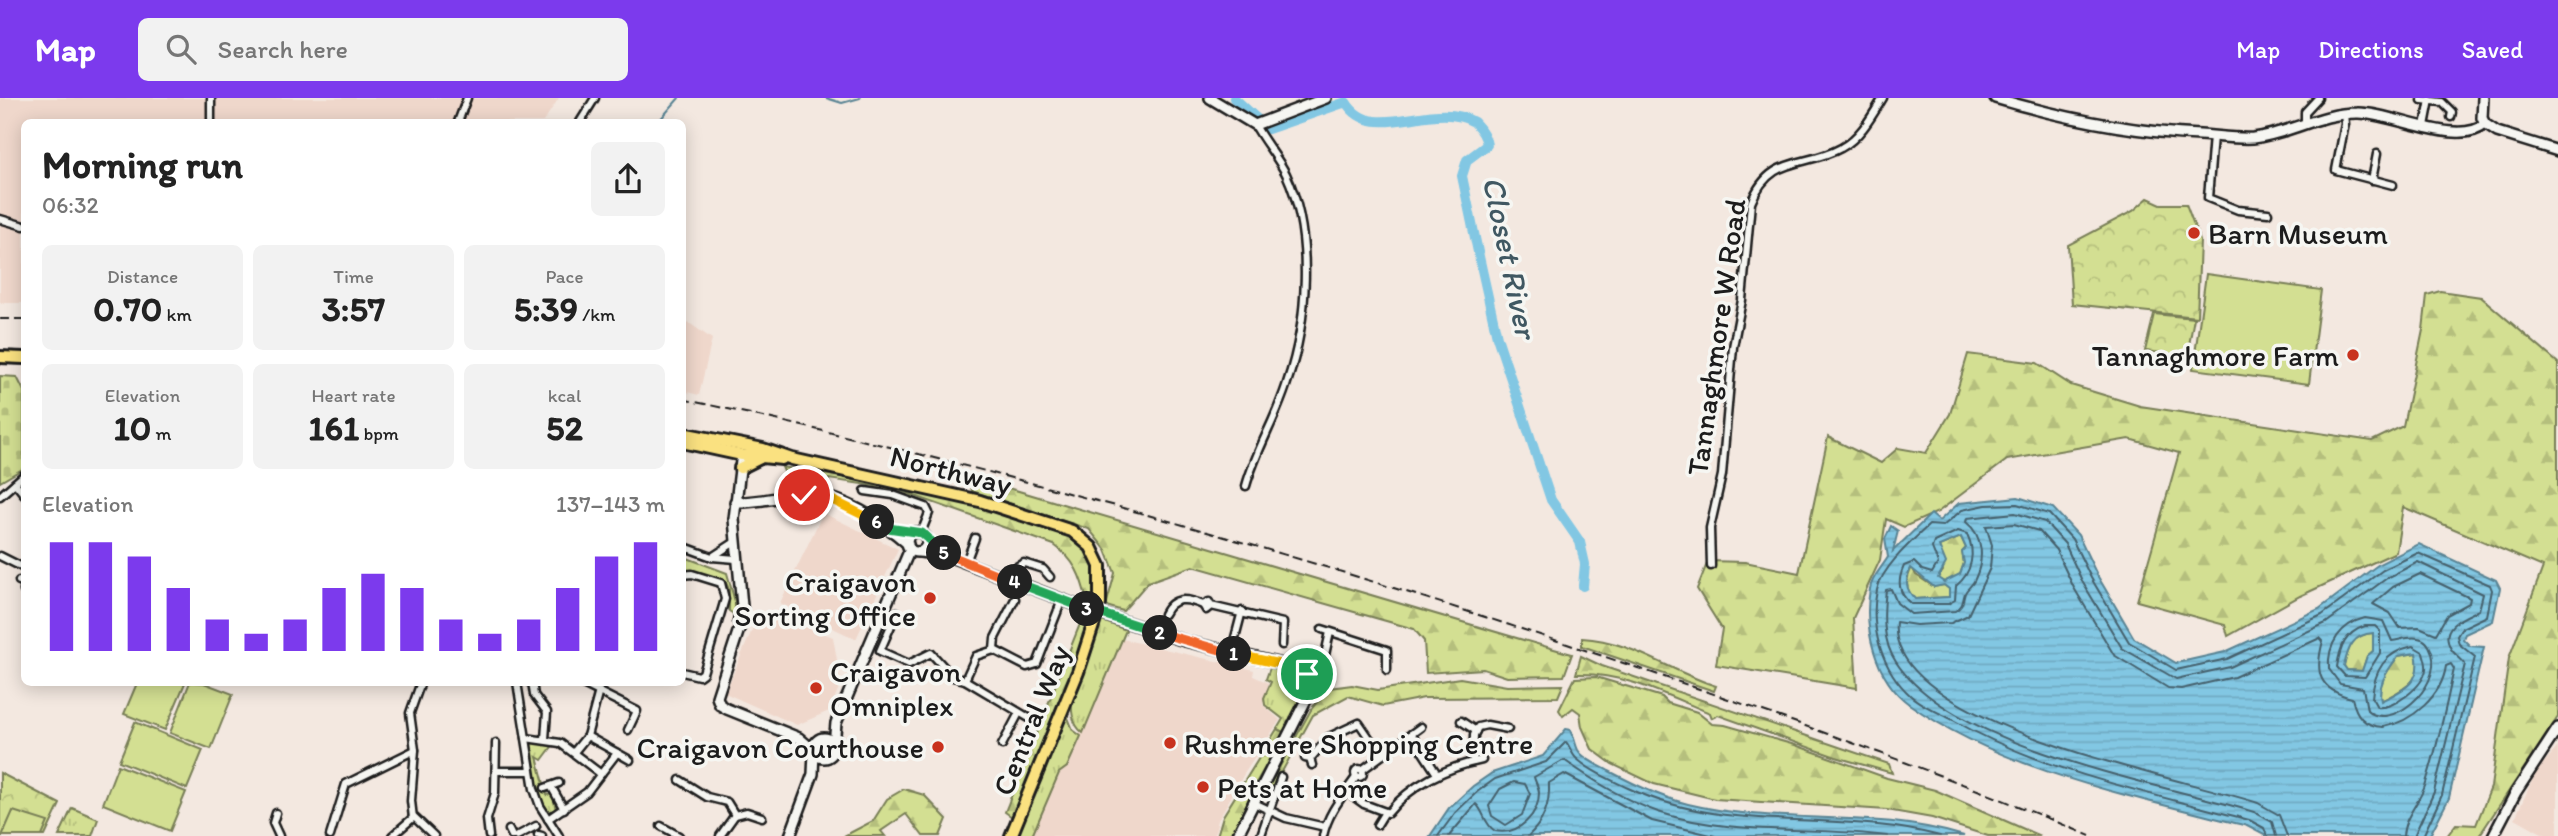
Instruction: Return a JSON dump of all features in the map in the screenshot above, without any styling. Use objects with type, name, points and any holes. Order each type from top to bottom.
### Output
[{"type":"highway","points":[[0,357],[21,358]]},
{"type":"highway","name":"Northway","points":[[686,439],[792,459],[980,501],[1072,531],[1091,547]]},
{"type":"highway","name":"Northway","points":[[686,439],[728,453],[743,450],[760,458],[792,459]]},
{"type":"highway","points":[[740,469],[760,458]]},
{"type":"highway","name":"Central Way","points":[[1013,834],[1078,672],[1100,604],[1100,566],[1091,547]]},
{"type":"street","points":[[211,98],[211,119]]},
{"type":"street","points":[[459,119],[467,98]]},
{"type":"street","points":[[582,119],[596,98]]},
{"type":"street","points":[[1210,98],[1259,123],[1295,199],[1303,243],[1304,293],[1288,381],[1270,427],[1256,452],[1246,486]]},
{"type":"street","points":[[1259,123],[1326,98]]},
{"type":"street","name":"Tannaghmore W Road","points":[[1711,566],[1710,528],[1722,475],[1733,378],[1733,347],[1742,300],[1751,203],[1756,192],[1778,170],[1797,161],[1839,149],[1850,142],[1883,98]]},
{"type":"street","points":[[1995,98],[2118,127],[2213,136],[2252,138],[2344,114],[2381,114],[2426,126],[2469,133],[2485,124]]},
{"type":"street","points":[[2305,123],[2305,112],[2318,98]]},
{"type":"street","points":[[2483,98],[2482,118],[2485,124],[2497,132],[2558,151]]},
{"type":"street","points":[[2422,100],[2442,102],[2452,112],[2451,117]]},
{"type":"street","points":[[2426,126],[2430,100]]},
{"type":"street","points":[[2344,114],[2345,124],[2335,169],[2340,173],[2393,185]]},
{"type":"street","points":[[2213,136],[2208,198],[2238,210],[2268,214]]},
{"type":"street","points":[[2372,180],[2376,154]]},
{"type":"street","points":[[0,219],[21,225]]},
{"type":"street","points":[[743,450],[736,502],[735,542],[743,613],[741,628],[719,685],[718,701],[727,709],[799,738],[820,758],[827,758]]},
{"type":"street","points":[[728,453],[740,469]]},
{"type":"street","points":[[0,496],[21,478]]},
{"type":"street","points":[[15,483],[21,490]]},
{"type":"street","points":[[813,774],[833,753],[836,723],[929,513],[926,506],[893,495],[865,491]]},
{"type":"street","points":[[736,502],[819,495],[888,528],[921,536],[948,556]]},
{"type":"street","points":[[888,528],[914,549],[948,556],[1129,623],[1224,651],[1294,667],[1312,676],[1328,676],[1323,664]]},
{"type":"street","points":[[914,549],[927,546],[921,536]]},
{"type":"street","points":[[965,562],[975,538]]},
{"type":"street","points":[[712,557],[735,542]]},
{"type":"street","points":[[686,547],[712,557],[736,559]]},
{"type":"street","points":[[0,556],[21,566]]},
{"type":"street","points":[[1012,580],[1016,568],[1024,563],[1043,569],[1050,577]]},
{"type":"street","points":[[686,575],[721,583],[725,599],[703,673],[699,676],[686,672]]},
{"type":"street","points":[[994,649],[995,638],[1015,599]]},
{"type":"street","points":[[1164,614],[1172,602],[1181,599],[1203,605],[1206,610],[1211,606],[1242,611],[1283,623],[1282,645]]},
{"type":"street","points":[[965,680],[976,656],[994,649],[1027,667],[1037,664],[1062,600]]},
{"type":"street","points":[[1224,651],[1242,611]]},
{"type":"street","points":[[902,622],[895,615],[881,645],[883,655],[909,664],[931,653],[953,677],[965,680],[1029,718]]},
{"type":"street","points":[[1322,629],[1388,650],[1387,670]]},
{"type":"street","points":[[1237,836],[1306,700],[1312,676],[1323,664],[1330,632]]},
{"type":"street","points":[[413,818],[411,802],[415,750],[410,713],[420,686]]},
{"type":"street","points":[[518,686],[534,789],[559,836]]},
{"type":"street","points":[[533,686],[534,695],[547,712],[545,738]]},
{"type":"street","points":[[588,686],[639,708],[628,730]]},
{"type":"street","points":[[575,752],[587,736],[599,691]]},
{"type":"street","points":[[1002,745],[1019,713]]},
{"type":"street","points":[[1461,721],[1476,731]]},
{"type":"street","points":[[792,832],[813,774],[814,745],[836,723]]},
{"type":"street","points":[[1309,761],[1329,737],[1359,723],[1381,755]]},
{"type":"street","points":[[1476,731],[1487,725],[1505,730]]},
{"type":"street","points":[[1323,836],[1325,827],[1346,791],[1357,776],[1363,775],[1362,770],[1422,727]]},
{"type":"street","points":[[2494,833],[2558,728]]},
{"type":"street","points":[[1473,762],[1476,731]]},
{"type":"street","points":[[1411,734],[1437,774]]},
{"type":"street","points":[[587,736],[629,760]]},
{"type":"street","points":[[526,738],[545,738],[575,752],[601,774]]},
{"type":"street","points":[[799,738],[829,739],[834,745]]},
{"type":"street","points":[[489,836],[487,819],[496,771],[496,743]]},
{"type":"street","points":[[330,836],[346,784],[415,750]]},
{"type":"street","points":[[548,819],[587,792],[617,753]]},
{"type":"street","points":[[1346,791],[1364,804],[1388,813],[1395,804],[1437,774],[1482,760]]},
{"type":"street","points":[[496,771],[530,771]]},
{"type":"street","points":[[1265,831],[1272,796],[1280,777]]},
{"type":"street","points":[[559,783],[548,787],[564,809]]},
{"type":"street","points":[[684,784],[708,797],[727,802],[735,815]]},
{"type":"street","points":[[1252,803],[1325,827]]},
{"type":"street","points":[[1377,825],[1385,812]]},
{"type":"street","points":[[276,813],[273,823],[279,836]]},
{"type":"street","points":[[735,815],[759,814]]},
{"type":"street","points":[[720,836],[735,815]]},
{"type":"street","points":[[392,836],[413,818]]},
{"type":"street","points":[[413,818],[425,825],[434,836]]},
{"type":"street","points":[[513,834],[536,826]]},
{"type":"street","points":[[660,826],[670,827],[680,836]]},
{"type":"shaded area","points":[[0,98],[559,98],[545,119],[21,119],[21,303],[0,303]]},
{"type":"shaded area","points":[[686,321],[712,339],[699,395],[686,392]]},
{"type":"shaded area","points":[[823,513],[898,549],[856,639],[780,603]]},
{"type":"shaded area","points":[[767,611],[833,637],[841,683],[829,711],[797,725],[725,693],[758,616]]},
{"type":"shaded area","name":"Rushmere Shopping Centre","points":[[1122,639],[1254,670],[1253,676],[1269,683],[1263,705],[1280,720],[1244,774],[1218,820],[1214,836],[1028,836],[1053,775],[1065,766]]},
{"type":"shaded area","points":[[2558,747],[2558,836],[2547,836],[2515,818],[2537,770]]},
{"type":"green space","points":[[2148,198],[2161,204],[2186,204],[2200,241],[2197,317],[2072,304],[2068,245],[2133,211]]},
{"type":"green space","points":[[2206,274],[2321,290],[2309,384],[2193,369]]},
{"type":"green space","points":[[2440,291],[2481,297],[2558,363],[2558,717],[2479,836],[2447,836],[2456,824],[2476,825],[2491,787],[2509,658],[2543,567],[2403,507],[2396,552],[2300,596],[2228,636],[2225,625],[2137,601],[2179,453],[2129,439],[2007,460],[1938,512],[1904,527],[1886,519],[1880,560],[1853,618],[1857,688],[1716,665],[1722,629],[1697,589],[1708,561],[1745,562],[1799,573],[1828,437],[1881,463],[1898,448],[1926,453],[1950,414],[1968,354],[2037,363],[2071,385],[2140,406],[2372,441],[2403,426],[2423,330],[2427,295]]},
{"type":"green space","points":[[2154,314],[2194,318],[2187,356],[2145,351]]},
{"type":"green space","points":[[0,376],[17,377],[21,385],[21,470],[0,482]]},
{"type":"green space","points":[[782,467],[907,488],[996,509],[1076,537],[1093,562],[1096,605],[1087,601],[1076,569],[1054,545],[895,489],[829,479],[826,490],[805,486],[792,489]]},
{"type":"green space","points":[[944,469],[1572,654],[1564,676],[1507,677],[1483,669],[1426,673],[1424,641],[1414,629],[1193,566],[1148,582],[1123,611],[1106,606],[1115,573],[1106,550],[1089,529],[972,491],[970,482]]},
{"type":"green space","points":[[1961,537],[1966,548],[1962,552],[1964,563],[1960,575],[1944,582],[1937,579],[1943,571],[1939,546]]},
{"type":"green space","points":[[686,558],[727,573],[735,602],[735,615],[729,611],[729,590],[725,580],[686,571]]},
{"type":"green space","points":[[1912,567],[1916,575],[1934,587],[1944,585],[1949,589],[1949,597],[1915,599],[1907,584]]},
{"type":"green space","points":[[1084,614],[1093,619],[1015,819],[1005,812]]},
{"type":"green space","points":[[1100,620],[1126,630],[1083,733],[1075,723],[1073,695],[1082,663]]},
{"type":"green space","points":[[2374,633],[2373,651],[2367,656],[2362,671],[2347,670],[2344,666],[2353,643],[2361,636]]},
{"type":"green space","points":[[1582,638],[1634,650],[1716,686],[1714,691],[1582,646]]},
{"type":"green space","points":[[2416,653],[2418,663],[2415,678],[2404,688],[2381,701],[2382,683],[2398,656]]},
{"type":"green space","points":[[1581,656],[1602,666],[1889,764],[1892,773],[1836,757],[1718,715],[1712,718],[1710,713],[1628,681],[1594,674],[1576,674]]},
{"type":"green space","points":[[1271,665],[1301,674],[1303,681],[1299,704],[1285,733],[1277,729],[1283,719],[1265,705],[1264,698],[1271,682],[1266,679]]},
{"type":"green space","points":[[1596,677],[1662,697],[1668,703],[1697,712],[1712,724],[1725,725],[1795,745],[1887,778],[1935,790],[2040,836],[1988,836],[1932,818],[1887,810],[1715,799],[1654,784],[1612,764],[1592,749],[1582,727],[1580,713],[1573,708],[1563,716],[1559,710],[1575,678]]},
{"type":"green space","points":[[1460,678],[1507,686],[1563,685],[1558,697],[1424,698],[1383,706],[1348,696],[1313,715],[1267,799],[1263,797],[1312,708],[1329,688],[1352,685],[1378,690]]},
{"type":"green space","points":[[136,686],[184,686],[165,730],[124,714]]},
{"type":"green space","points":[[188,686],[212,686],[233,694],[211,749],[170,733]]},
{"type":"green space","points":[[1066,713],[1073,730],[1081,736],[1067,767],[1059,773],[1032,836],[1018,836],[1020,824]]},
{"type":"green space","points":[[135,722],[203,750],[187,789],[119,761]]},
{"type":"green space","points":[[1277,729],[1285,733],[1256,783],[1232,836],[1217,836],[1223,816]]},
{"type":"green space","points":[[530,744],[554,744],[542,760],[537,757],[547,795],[552,794],[556,809],[550,812],[546,810],[536,788]]},
{"type":"green space","points":[[118,765],[186,792],[170,831],[103,804]]},
{"type":"green space","points":[[0,773],[60,804],[45,836],[0,836]]},
{"type":"green space","points":[[904,789],[924,795],[947,819],[940,836],[923,836],[906,814],[881,831],[885,836],[844,836],[873,821],[887,799]]},
{"type":"green space","points":[[72,808],[98,819],[92,836],[59,836]]},
{"type":"green space","points":[[13,811],[48,822],[42,836],[2,836]]},
{"type":"water","points":[[2018,497],[2053,508],[2078,535],[2097,575],[2134,638],[2176,663],[2225,652],[2319,609],[2379,564],[2419,544],[2496,580],[2500,588],[2493,621],[2465,634],[2463,639],[2470,646],[2484,647],[2449,798],[2431,833],[2427,836],[2266,836],[2247,826],[2116,793],[2028,765],[1946,727],[1909,704],[1888,681],[1874,652],[1868,620],[1871,585],[1888,557],[1885,539],[1891,526],[1898,531],[1893,551],[1931,514],[1939,521],[1959,503]],"holes":[[[1961,537],[1966,548],[1962,552],[1964,563],[1960,574],[1944,582],[1938,578],[1946,563],[1939,546]],[[1911,568],[1934,587],[1944,585],[1949,589],[1949,597],[1915,599],[1908,588]],[[2373,633],[2373,651],[2367,656],[2362,671],[2347,670],[2344,666],[2352,643],[2366,634]],[[2416,653],[2417,671],[2410,684],[2381,701],[2382,683],[2398,656]]]},
{"type":"water","points":[[1566,729],[1571,730],[1580,753],[1592,762],[1647,790],[1688,804],[1756,814],[1896,822],[1964,836],[1430,836],[1449,808],[1473,786],[1492,773],[1543,756]]},
{"type":"waterway","points":[[661,119],[679,98]]},
{"type":"waterway","points":[[826,98],[842,103],[860,98]]},
{"type":"waterway","name":"Closet River","points":[[1234,98],[1268,129],[1346,102],[1357,115],[1371,120],[1458,116],[1474,122],[1481,130],[1487,145],[1467,160],[1462,176],[1497,337],[1551,500],[1580,542],[1585,564],[1583,586]]},
{"type":"railway","points":[[0,319],[21,319]]},
{"type":"railway","points":[[686,400],[1023,481],[1360,577],[1774,715],[1965,785],[2090,836]]},
{"type":"place","name":"Barn Museum","points":[[2194,233]]},
{"type":"place","name":"Tannaghmore Farm","points":[[2353,355]]},
{"type":"place","name":"Craigavon Sorting Office","points":[[930,598]]},
{"type":"place","name":"Craigavon Omniplex","points":[[816,688]]},
{"type":"place","name":"Rushmere Shopping Centre","points":[[1170,743]]},
{"type":"place","name":"Craigavon Courthouse","points":[[938,747]]},
{"type":"place","name":"Pets at Home","points":[[1203,787]]},
{"type":"route","points":[[804,495],[826,497],[888,528],[922,533],[948,556],[1084,608],[1185,641],[1294,667],[1307,674]]}]
